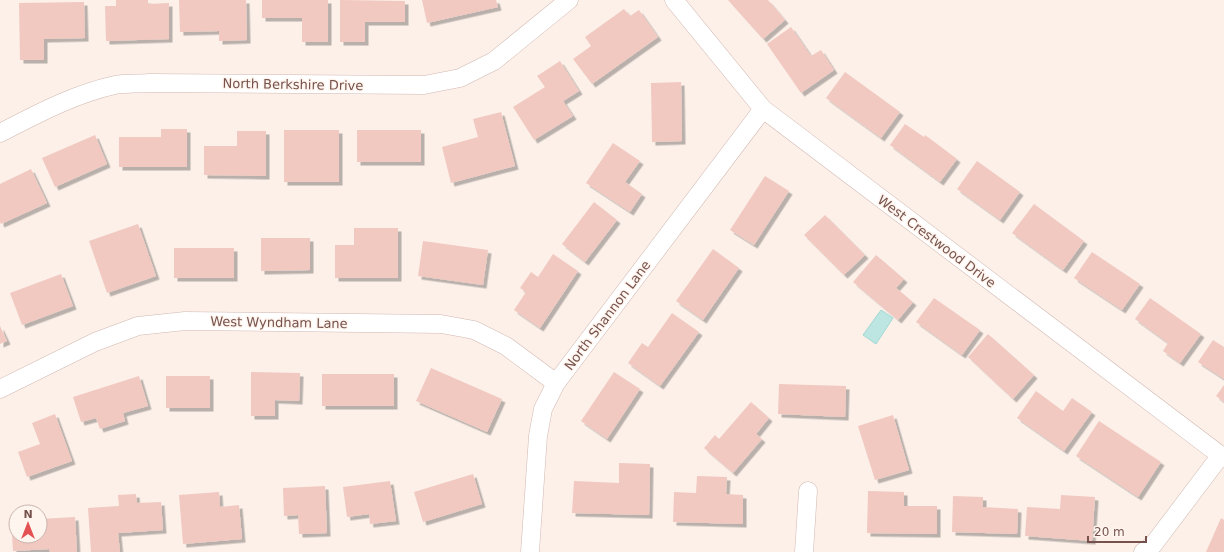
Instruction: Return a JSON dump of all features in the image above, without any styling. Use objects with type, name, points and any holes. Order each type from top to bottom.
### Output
[{"type":"street","name":"North Berkshire Drive","points":[[0,132],[86,93],[117,85],[157,83],[424,85],[460,78],[494,61],[569,0]]},
{"type":"street","name":"West Crestwood Drive","points":[[674,0],[763,109],[1222,457]]},
{"type":"street","name":"North Shannon Lane","points":[[530,552],[538,436],[543,409],[556,383],[763,109]]},
{"type":"street","name":"West Wyndham Lane","points":[[0,389],[95,342],[138,326],[185,321],[448,325],[474,330],[506,346],[556,383]]},
{"type":"street","points":[[1143,552],[1153,545],[1222,457]]},
{"type":"street","points":[[804,552],[808,491]]},
{"type":"street","points":[[526,552],[537,552]]},
{"type":"water","points":[[881,310],[893,318],[876,344],[863,335]]},
{"type":"building","points":[[116,0],[148,0],[148,4],[169,3],[169,39],[106,41],[105,6],[116,6]]},
{"type":"building","points":[[179,0],[246,0],[247,40],[219,41],[219,31],[180,32]]},
{"type":"building","points":[[262,0],[328,0],[328,42],[302,42],[302,18],[262,18]]},
{"type":"building","points":[[340,0],[405,1],[405,22],[365,22],[365,42],[340,42]]},
{"type":"building","points":[[422,0],[496,0],[498,7],[427,23]]},
{"type":"building","points":[[728,0],[768,0],[785,20],[763,39]]},
{"type":"building","points":[[84,2],[85,38],[44,39],[44,60],[20,60],[19,3]]},
{"type":"building","points":[[624,9],[630,16],[639,10],[658,37],[592,84],[573,59],[591,46],[585,37]]},
{"type":"building","points":[[791,27],[811,56],[821,50],[834,70],[801,93],[767,44]]},
{"type":"building","points":[[560,61],[579,91],[563,101],[573,116],[534,140],[513,107],[545,87],[537,76]]},
{"type":"building","points":[[845,72],[900,112],[881,138],[826,98]]},
{"type":"building","points":[[681,82],[682,141],[652,142],[651,83]]},
{"type":"building","points":[[501,112],[515,166],[451,183],[442,147],[478,137],[473,119]]},
{"type":"building","points":[[905,124],[924,137],[925,135],[957,159],[940,182],[890,145]]},
{"type":"building","points":[[161,129],[187,129],[187,167],[119,167],[119,137],[161,137]]},
{"type":"building","points":[[284,130],[339,130],[339,182],[284,182]]},
{"type":"building","points":[[357,130],[421,130],[421,162],[357,162]]},
{"type":"building","points":[[237,131],[266,131],[266,176],[204,175],[204,146],[237,146]]},
{"type":"building","points":[[95,135],[107,164],[55,187],[42,158]]},
{"type":"building","points":[[613,143],[640,161],[625,182],[642,194],[630,212],[586,183]]},
{"type":"building","points":[[977,161],[1020,192],[1000,220],[957,189]]},
{"type":"building","points":[[31,169],[47,203],[1,224],[0,184]]},
{"type":"building","points":[[765,176],[789,191],[754,245],[730,230]]},
{"type":"building","points":[[594,202],[617,220],[585,262],[562,244]]},
{"type":"building","points":[[1034,204],[1084,241],[1063,270],[1012,233]]},
{"type":"building","points":[[825,215],[865,255],[844,275],[804,235]]},
{"type":"building","points":[[138,224],[156,276],[107,293],[89,241]]},
{"type":"building","points":[[354,228],[398,228],[398,278],[335,278],[335,245],[354,245]]},
{"type":"building","points":[[261,238],[310,238],[310,270],[261,271]]},
{"type":"building","points":[[423,241],[488,250],[483,285],[418,276]]},
{"type":"building","points":[[174,248],[234,248],[234,278],[174,278]]},
{"type":"building","points":[[713,249],[739,268],[703,320],[676,301]]},
{"type":"building","points":[[1092,252],[1140,284],[1122,310],[1074,278]]},
{"type":"building","points":[[553,254],[578,271],[540,328],[514,310],[526,292],[520,288],[531,272],[538,277]]},
{"type":"building","points":[[876,255],[904,279],[896,288],[913,302],[898,320],[853,282]]},
{"type":"building","points":[[61,274],[73,306],[22,325],[10,293]]},
{"type":"building","points":[[934,298],[980,330],[962,355],[916,322]]},
{"type":"building","points":[[1150,298],[1201,334],[1180,363],[1163,351],[1168,343],[1135,319]]},
{"type":"building","points":[[672,313],[699,332],[660,386],[628,363],[642,343],[648,347]]},
{"type":"building","points":[[0,326],[7,341],[0,344]]},
{"type":"building","points":[[988,334],[1034,375],[1013,399],[968,357]]},
{"type":"building","points":[[1213,340],[1224,347],[1224,379],[1198,362]]},
{"type":"building","points":[[431,368],[502,399],[487,432],[416,401]]},
{"type":"building","points":[[251,372],[300,373],[299,401],[275,400],[275,416],[251,416]]},
{"type":"building","points":[[614,372],[640,389],[607,439],[581,421]]},
{"type":"building","points":[[322,374],[394,374],[394,406],[322,406]]},
{"type":"building","points":[[139,376],[148,406],[123,413],[125,421],[100,429],[96,418],[81,422],[73,397]]},
{"type":"building","points":[[166,376],[210,376],[210,408],[166,408]]},
{"type":"building","points":[[779,384],[846,386],[845,417],[778,414]]},
{"type":"building","points":[[1224,385],[1224,402],[1216,396]]},
{"type":"building","points":[[1036,391],[1063,411],[1072,398],[1092,412],[1064,451],[1017,418]]},
{"type":"building","points":[[751,402],[769,418],[756,434],[762,439],[733,473],[704,448],[715,435],[719,439]]},
{"type":"building","points":[[55,414],[72,461],[27,477],[18,452],[40,444],[32,423]]},
{"type":"building","points":[[893,415],[909,470],[875,480],[858,426]]},
{"type":"building","points":[[1099,421],[1161,462],[1138,497],[1076,456]]},
{"type":"building","points":[[619,463],[650,464],[649,515],[572,513],[574,481],[619,483]]},
{"type":"building","points":[[473,474],[482,504],[423,522],[414,492]]},
{"type":"building","points":[[697,476],[727,477],[726,494],[743,495],[743,524],[673,522],[674,492],[696,493]]},
{"type":"building","points":[[390,481],[396,521],[370,524],[369,514],[347,517],[343,487]]},
{"type":"building","points":[[325,486],[327,533],[299,534],[298,515],[284,516],[283,488]]},
{"type":"building","points":[[868,491],[904,492],[904,506],[937,506],[937,534],[867,533]]},
{"type":"building","points":[[219,492],[220,507],[239,505],[242,539],[183,544],[179,495]]},
{"type":"building","points":[[136,494],[137,503],[161,502],[163,530],[118,533],[120,552],[91,552],[88,508],[119,506],[118,495]]},
{"type":"building","points":[[1061,495],[1095,497],[1092,541],[1025,536],[1027,507],[1060,509]]},
{"type":"building","points":[[953,496],[983,497],[983,507],[1018,509],[1017,534],[952,532]]},
{"type":"building","points":[[75,517],[77,552],[50,552],[49,549],[13,551],[13,544],[48,544],[48,519]]},
{"type":"building","points":[[1221,518],[1224,520],[1224,552],[1206,552]]}]
